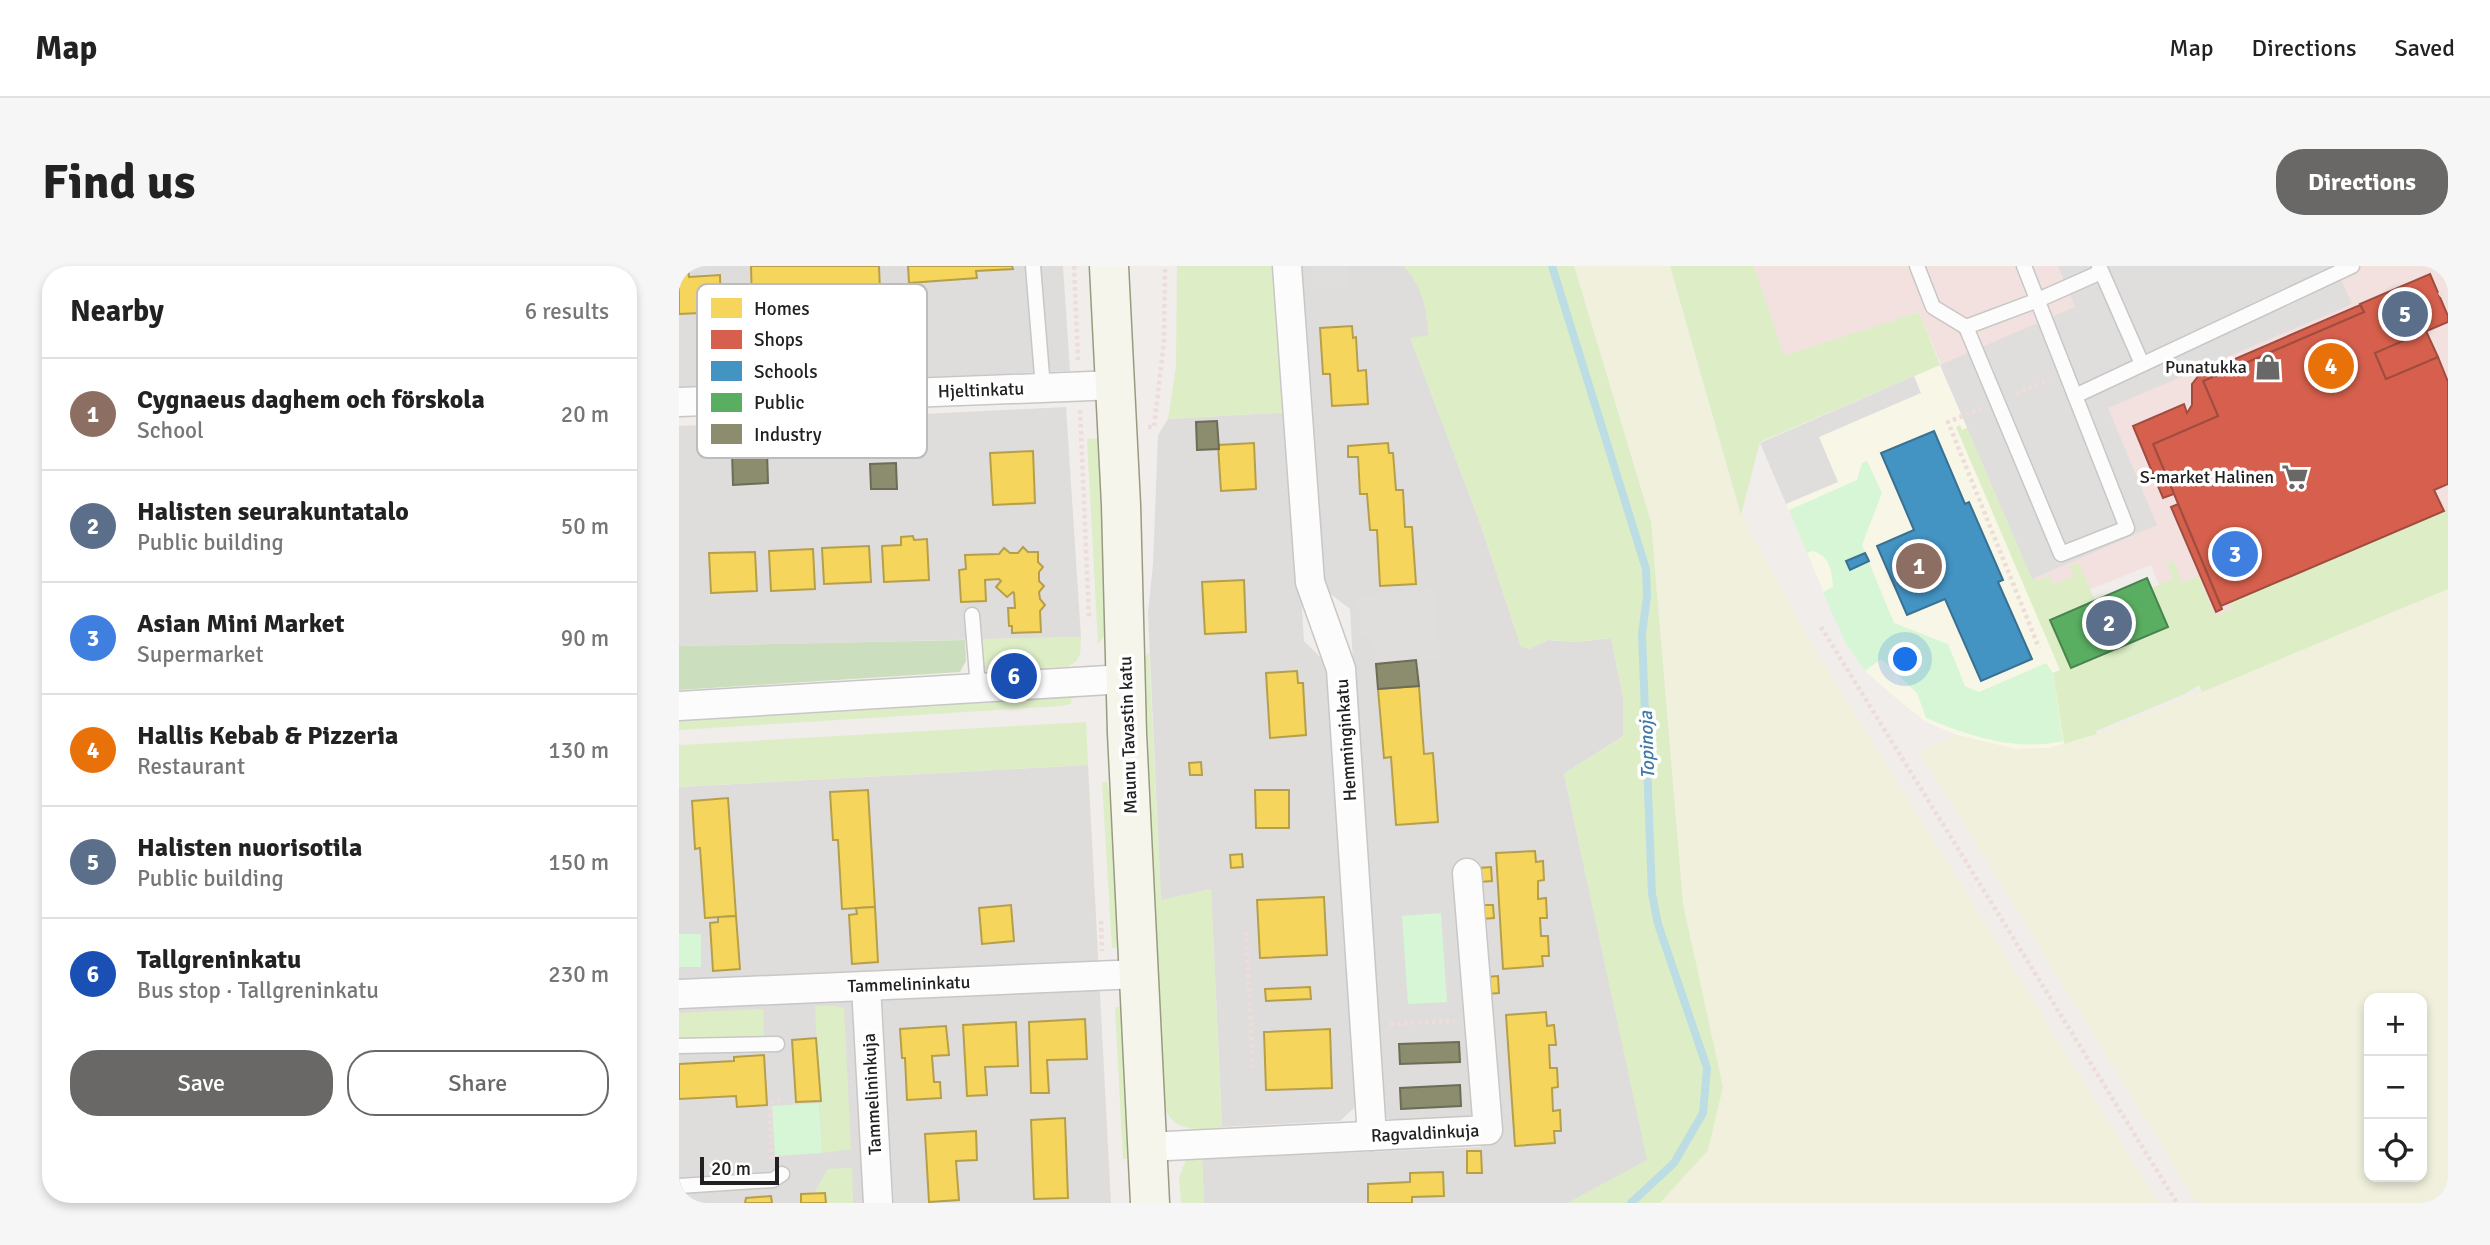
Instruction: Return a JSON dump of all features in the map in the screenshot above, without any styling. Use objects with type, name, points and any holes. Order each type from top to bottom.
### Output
[{"type":"street","name":"Maunu Tavastin katu","points":[[1109,266],[1150,1203]]},
{"type":"street","name":"Hemminginkatu","points":[[1287,266],[1310,582],[1342,669],[1372,1136]]},
{"type":"street","name":"Hjeltinkatu","points":[[927,392],[1116,385]]},
{"type":"street","name":"Hjeltinkatu","points":[[679,402],[697,401]]},
{"type":"street","points":[[679,705],[1125,679]]},
{"type":"street","name":"Ragvaldinkuja","points":[[1147,1147],[1488,1130],[1467,873]]},
{"type":"street","name":"Tammelininkatu","points":[[679,994],[1139,974]]},
{"type":"street","name":"Tammelininkuja","points":[[866,986],[878,1203]]},
{"type":"lane","points":[[1033,266],[1043,388]]},
{"type":"lane","points":[[1917,266],[1933,307],[1966,327],[2061,554],[2127,528],[2024,266]]},
{"type":"lane","points":[[2075,396],[2351,266]]},
{"type":"lane","points":[[1966,327],[2038,300],[2100,269],[2142,364]]},
{"type":"lane","points":[[972,615],[978,687]]},
{"type":"lane","points":[[679,1046],[777,1044]]},
{"type":"lane","points":[[679,1185],[773,1180],[782,1174]]},
{"type":"path","points":[[1074,266],[1078,364]]},
{"type":"path","points":[[1142,428],[1154,427],[1164,342],[1165,266]]},
{"type":"path","points":[[2039,648],[1948,422],[2066,372]]},
{"type":"path","points":[[1081,430],[1089,628]]},
{"type":"path","points":[[1821,627],[2177,1203]]},
{"type":"path","points":[[1246,932],[1253,1066]]},
{"type":"path","points":[[1365,1025],[1479,1020]]},
{"type":"path","points":[[782,1098],[772,1102],[770,1106],[771,1160],[782,1174]]},
{"type":"shaded area","points":[[679,266],[1063,266],[1070,371],[927,377],[927,284],[697,284],[697,387],[679,388]]},
{"type":"shaded area","points":[[1301,266],[1404,266],[1417,281],[1425,300],[1429,336],[1411,339],[1480,523],[1521,646],[1529,649],[1548,640],[1577,642],[1611,638],[1623,696],[1623,736],[1564,774],[1648,1160],[1568,1203],[1204,1203],[1202,1159],[1481,1147],[1479,1116],[1395,1120],[1386,1118],[1378,1108],[1350,609],[1323,588]]},
{"type":"shaded area","points":[[1312,266],[1347,266],[1348,287],[1314,290]]},
{"type":"shaded area","points":[[1754,266],[2448,266],[2448,589],[2202,692],[2151,565],[2039,610],[2032,579],[1919,312],[1784,356]]},
{"type":"shaded area","points":[[2058,266],[2335,266],[2352,304],[2108,408],[2157,525],[2032,579],[1940,365],[2075,307]]},
{"type":"shaded area","points":[[1940,365],[2032,579],[2090,737],[2049,748],[2015,749],[1957,735],[1926,722],[1865,671],[1846,644],[1760,443]]},
{"type":"shaded area","points":[[1914,376],[1921,393],[1819,437],[1838,482],[1786,504],[1760,443]]},
{"type":"shaded area","points":[[1066,407],[1081,637],[679,646],[679,426],[697,425],[697,458],[927,458],[927,414]]},
{"type":"shaded area","points":[[1290,412],[1304,641],[1334,671],[1357,1099],[1354,1108],[1340,1121],[1222,1127],[1211,889],[1161,901],[1148,613],[1153,564],[1158,435],[1168,419]]},
{"type":"shaded area","points":[[1434,589],[1440,659],[1376,664],[1373,636],[1361,637],[1357,596]]},
{"type":"shaded area","points":[[1088,765],[1111,1203],[679,1203],[679,787]]},
{"type":"green space","points":[[1177,266],[1279,266],[1290,412],[1168,419],[1176,366]]},
{"type":"green space","points":[[1404,266],[1574,266],[1651,522],[1683,904],[1723,1087],[1708,1150],[1660,1203],[1568,1203],[1647,1160],[1564,774],[1623,736],[1623,696],[1611,638],[1577,642],[1548,640],[1529,649],[1521,647],[1480,523],[1410,338],[1429,335],[1423,298]]},
{"type":"green space","points":[[1574,266],[1670,266],[1741,515],[1816,651],[2159,1203],[1660,1203],[1708,1150],[1722,1087],[1683,904],[1651,522]]},
{"type":"green space","points":[[1670,266],[1754,266],[1784,356],[1919,312],[1940,365],[1760,442],[1741,515]]},
{"type":"green space","points":[[1960,425],[1962,430],[1969,427],[2037,581],[2049,576],[2053,585],[2074,576],[2070,566],[2079,563],[2095,601],[2051,620],[2072,668],[2168,627],[2151,588],[2173,579],[2167,563],[2173,560],[2182,583],[2198,576],[2215,616],[2232,609],[2230,602],[2448,509],[2448,589],[2202,692],[2199,685],[2185,694],[2096,731],[2097,734],[2064,744],[2053,673],[2060,670],[1956,427]]},
{"type":"green space","points":[[1099,438],[1107,601],[1104,636],[1098,644],[1087,439]]},
{"type":"green space","points":[[1867,461],[1882,493],[1862,545],[1894,623],[1948,644],[1965,686],[1979,692],[2046,663],[2053,673],[2063,741],[2028,745],[1993,740],[1926,718],[1917,693],[1881,659],[1865,671],[1846,644],[1823,592],[1833,587],[1827,560],[1819,553],[1807,553],[1789,510],[1857,480],[1862,463]]},
{"type":"green space","points":[[2448,589],[2448,1203],[2197,1203],[1919,751],[1957,735],[2016,749],[2049,748],[2090,737]]},
{"type":"green space","points":[[1081,637],[1078,658],[1067,667],[987,670],[983,667],[980,639]]},
{"type":"green space","points":[[965,640],[966,661],[960,672],[679,690],[679,646]]},
{"type":"green space","points":[[1149,652],[1161,900],[1211,889],[1222,1130],[1194,1129],[1179,1124],[1172,1120],[1163,1103],[1145,658]]},
{"type":"green space","points":[[1072,696],[1071,704],[1061,706],[679,730],[679,719]]},
{"type":"green space","points":[[1086,722],[1088,765],[679,787],[679,745]]},
{"type":"green space","points":[[1102,782],[1107,782],[1118,831],[1122,947],[1112,948]]},
{"type":"green space","points":[[1441,913],[1447,1002],[1408,1004],[1402,916]]},
{"type":"green space","points":[[679,934],[701,934],[701,967],[679,967]]},
{"type":"green space","points":[[815,1006],[844,1008],[851,1149],[822,1153]]},
{"type":"green space","points":[[1124,1006],[1132,1158],[1123,1159],[1115,1007]]},
{"type":"green space","points":[[763,1009],[764,1037],[679,1041],[679,1013]]},
{"type":"green space","points":[[819,1103],[822,1153],[775,1156],[772,1106]]},
{"type":"green space","points":[[1202,1159],[1204,1203],[1181,1203],[1179,1178],[1186,1160]]},
{"type":"green space","points":[[852,1168],[853,1203],[826,1203],[825,1193],[814,1193],[828,1169]]},
{"type":"building: Homes","points":[[679,266],[688,266],[689,277],[720,275],[720,284],[697,284],[697,313],[679,314]]},
{"type":"building: Homes","points":[[751,266],[879,266],[880,284],[752,284]]},
{"type":"building: Homes","points":[[908,266],[1012,266],[1013,269],[976,271],[977,278],[909,283]]},
{"type":"building: Homes","points":[[1352,326],[1353,338],[1356,337],[1358,371],[1366,370],[1368,404],[1332,406],[1330,374],[1323,374],[1320,328]]},
{"type":"building: Homes","points":[[1254,443],[1256,489],[1221,491],[1218,445]]},
{"type":"building: Homes","points":[[1388,443],[1389,453],[1393,453],[1396,490],[1403,490],[1405,527],[1412,527],[1416,584],[1380,586],[1377,530],[1370,530],[1367,494],[1360,494],[1358,457],[1348,457],[1348,446]]},
{"type":"building: Homes","points":[[1033,451],[1035,503],[993,505],[990,453]]},
{"type":"building: Homes","points":[[913,536],[914,540],[927,539],[929,580],[884,582],[882,546],[901,545],[901,537]]},
{"type":"building: Homes","points":[[869,546],[871,582],[824,584],[822,548]]},
{"type":"building: Homes","points":[[1023,547],[1028,552],[1038,552],[1038,562],[1043,567],[1039,572],[1039,581],[1044,586],[1039,592],[1040,599],[1045,605],[1040,611],[1041,632],[1012,633],[1008,608],[1015,608],[1014,593],[1007,597],[996,587],[1001,581],[999,579],[985,580],[986,601],[961,602],[959,570],[966,569],[965,555],[999,554],[1004,548],[1010,553],[1018,553]]},
{"type":"building: Homes","points":[[813,549],[815,589],[771,591],[769,551]]},
{"type":"building: Homes","points":[[755,552],[757,591],[711,593],[709,553]]},
{"type":"building: Homes","points":[[1244,580],[1246,632],[1205,634],[1202,582]]},
{"type":"building: Homes","points":[[1297,671],[1298,683],[1303,683],[1306,735],[1270,738],[1266,673]]},
{"type":"building: Homes","points":[[1419,686],[1424,754],[1433,753],[1438,822],[1396,825],[1391,757],[1384,758],[1378,689]]},
{"type":"building: Homes","points":[[1201,762],[1202,775],[1190,775],[1189,763]]},
{"type":"building: Homes","points":[[868,790],[875,907],[842,909],[838,840],[833,840],[830,792]]},
{"type":"building: Homes","points":[[1255,790],[1289,790],[1289,828],[1256,828]]},
{"type":"building: Homes","points":[[728,798],[736,916],[705,918],[700,848],[695,849],[692,801]]},
{"type":"building: Homes","points":[[1535,851],[1536,862],[1543,861],[1544,880],[1538,881],[1538,899],[1546,898],[1547,918],[1540,918],[1541,936],[1548,936],[1549,956],[1542,956],[1543,966],[1503,969],[1496,853]]},
{"type":"building: Homes","points":[[1242,854],[1243,867],[1231,868],[1230,855]]},
{"type":"building: Homes","points":[[1491,867],[1492,881],[1480,882],[1479,868]]},
{"type":"building: Homes","points":[[1324,897],[1327,955],[1260,958],[1257,900]]},
{"type":"building: Homes","points":[[1011,905],[1014,941],[982,944],[979,908]]},
{"type":"building: Homes","points":[[1481,905],[1493,905],[1494,918],[1482,919]]},
{"type":"building: Homes","points":[[875,907],[878,962],[852,964],[849,915],[857,914],[856,908]]},
{"type":"building: Homes","points":[[736,916],[740,969],[713,971],[710,923],[718,922],[718,917]]},
{"type":"building: Homes","points":[[1498,976],[1499,993],[1487,994],[1486,977]]},
{"type":"building: Homes","points":[[1310,987],[1311,999],[1266,1001],[1265,989]]},
{"type":"building: Homes","points":[[1546,1012],[1547,1026],[1554,1025],[1556,1045],[1549,1045],[1550,1068],[1557,1068],[1558,1087],[1552,1088],[1553,1111],[1560,1110],[1561,1131],[1554,1131],[1555,1143],[1515,1146],[1506,1015]]},
{"type":"building: Homes","points":[[1085,1019],[1087,1059],[1047,1060],[1049,1093],[1031,1093],[1029,1022]]},
{"type":"building: Homes","points":[[1016,1022],[1018,1066],[985,1067],[987,1095],[967,1096],[963,1025]]},
{"type":"building: Homes","points":[[946,1026],[949,1055],[932,1056],[934,1082],[940,1082],[941,1098],[907,1100],[905,1058],[902,1058],[900,1029]]},
{"type":"building: Homes","points":[[1330,1029],[1332,1088],[1266,1090],[1264,1032]]},
{"type":"building: Homes","points":[[816,1038],[821,1101],[796,1102],[792,1040]]},
{"type":"building: Homes","points":[[764,1055],[767,1105],[737,1107],[736,1096],[679,1099],[679,1064],[734,1061],[734,1057]]},
{"type":"building: Homes","points":[[1065,1118],[1068,1198],[1034,1199],[1031,1120]]},
{"type":"building: Homes","points":[[976,1131],[977,1160],[956,1161],[959,1200],[929,1202],[925,1134]]},
{"type":"building: Homes","points":[[1467,1151],[1481,1151],[1482,1173],[1467,1173]]},
{"type":"building: Homes","points":[[1443,1172],[1444,1196],[1412,1197],[1412,1203],[1368,1203],[1368,1184],[1410,1182],[1410,1173]]},
{"type":"building: Homes","points":[[825,1193],[826,1203],[801,1203],[801,1194]]},
{"type":"building: Homes","points":[[771,1196],[772,1203],[745,1203],[746,1198]]},
{"type":"building: Shops","points":[[2430,274],[2448,316],[2448,322],[2375,353],[2386,379],[2438,357],[2448,382],[2448,484],[2434,490],[2444,511],[2221,606],[2153,444],[2218,416],[2203,381],[2364,312],[2360,304]]},
{"type":"building: Shops","points":[[2360,305],[2364,312],[2203,381],[2218,416],[2153,444],[2174,494],[2163,498],[2133,426],[2184,404],[2187,413],[2192,405],[2192,384],[2200,374]]},
{"type":"building: Shops","points":[[2426,331],[2438,357],[2386,379],[2375,353]]},
{"type":"building: Shops","points":[[2178,504],[2222,609],[2216,612],[2171,507]]},
{"type":"building: Schools","points":[[1934,431],[1965,504],[1969,502],[2003,580],[1998,582],[2032,659],[1981,681],[1945,599],[1907,615],[1877,546],[1914,530],[1881,453]]},
{"type":"building: Schools","points":[[1865,553],[1869,561],[1850,570],[1846,561]]},
{"type":"building: Public","points":[[2147,578],[2168,627],[2071,668],[2050,620]]},
{"type":"building: Industry","points":[[1217,421],[1219,449],[1197,450],[1196,422]]},
{"type":"building: Industry","points":[[732,458],[767,458],[768,483],[733,485]]},
{"type":"building: Industry","points":[[896,463],[897,489],[871,489],[870,464]]},
{"type":"building: Industry","points":[[1416,660],[1419,686],[1378,689],[1376,664]]},
{"type":"building: Industry","points":[[1459,1042],[1460,1062],[1400,1064],[1399,1044]]},
{"type":"building: Industry","points":[[1460,1085],[1461,1106],[1401,1109],[1400,1088]]},
{"type":"waterway","name":"Topinoja","points":[[1552,266],[1646,569],[1647,596],[1642,634],[1652,894],[1658,924],[1707,1068],[1703,1113],[1674,1163],[1631,1203]]},
{"type":"place","name":"Halisten nuorisotila","points":[[2405,314]]},
{"type":"place","name":"Hallis Kebab & Pizzeria","points":[[2331,366]]},
{"type":"place","name":"Punatukka","points":[[2268,367]]},
{"type":"place","name":"S-market Halinen","points":[[2295,477]]},
{"type":"place","name":"Asian Mini Market","points":[[2235,554]]},
{"type":"place","name":"Cygnaeus daghem och förskola","points":[[1919,566]]},
{"type":"place","name":"Halisten seurakuntatalo","points":[[2109,623]]},
{"type":"place","name":"Tallgreninkatu","points":[[1014,676]]}]
